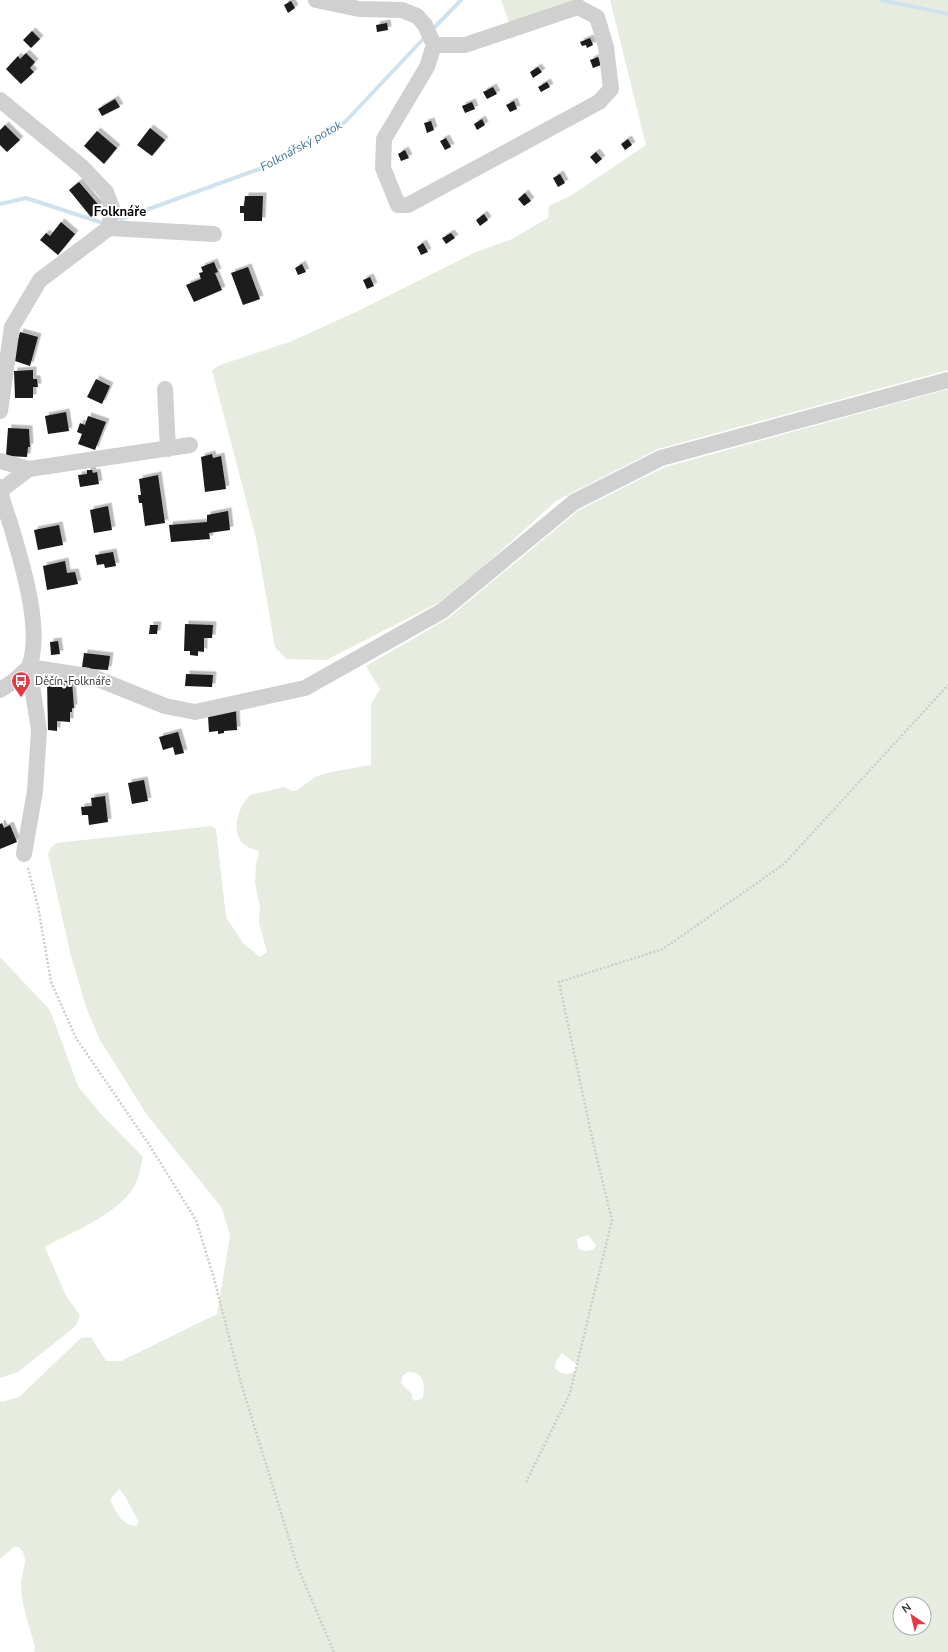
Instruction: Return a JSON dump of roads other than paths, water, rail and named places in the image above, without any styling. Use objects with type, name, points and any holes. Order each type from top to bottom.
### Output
[{"type":"street","points":[[316,0],[359,9],[402,10],[417,16],[430,35],[464,45],[578,7],[597,17],[606,47],[611,90],[599,102],[488,163],[408,204],[398,205],[382,168],[384,139],[427,67],[430,35]]},
{"type":"street","points":[[0,100],[82,167],[106,192],[112,208],[109,228]]},
{"type":"street","points":[[0,411],[12,327],[40,280],[109,228],[214,234]]},
{"type":"street","points":[[29,667],[92,677],[165,706],[195,712],[305,688],[442,611],[574,502],[661,458],[948,380]]},
{"type":"street","points":[[165,389],[168,449]]},
{"type":"street","points":[[0,461],[29,469],[190,445]]},
{"type":"street","points":[[0,491],[29,469]]},
{"type":"street","points":[[0,487],[25,572],[34,633],[33,658],[29,667],[14,681],[0,690]]},
{"type":"street","points":[[24,854],[35,791],[39,730],[29,667]]},
{"type":"waterway","name":"Folknářský potok","points":[[431,31],[461,0]]},
{"type":"waterway","name":"Folknářský potok","points":[[881,0],[948,14]]},
{"type":"waterway","name":"Folknářský potok","points":[[121,219],[270,165],[345,122],[426,36]]},
{"type":"waterway","name":"Folknářský potok","points":[[0,204],[26,198],[103,223]]},
{"type":"place","name":"Děčín, Folknáře","points":[[21,698]]},
{"type":"district","name":"Folknáře","points":[[120,212]]}]
